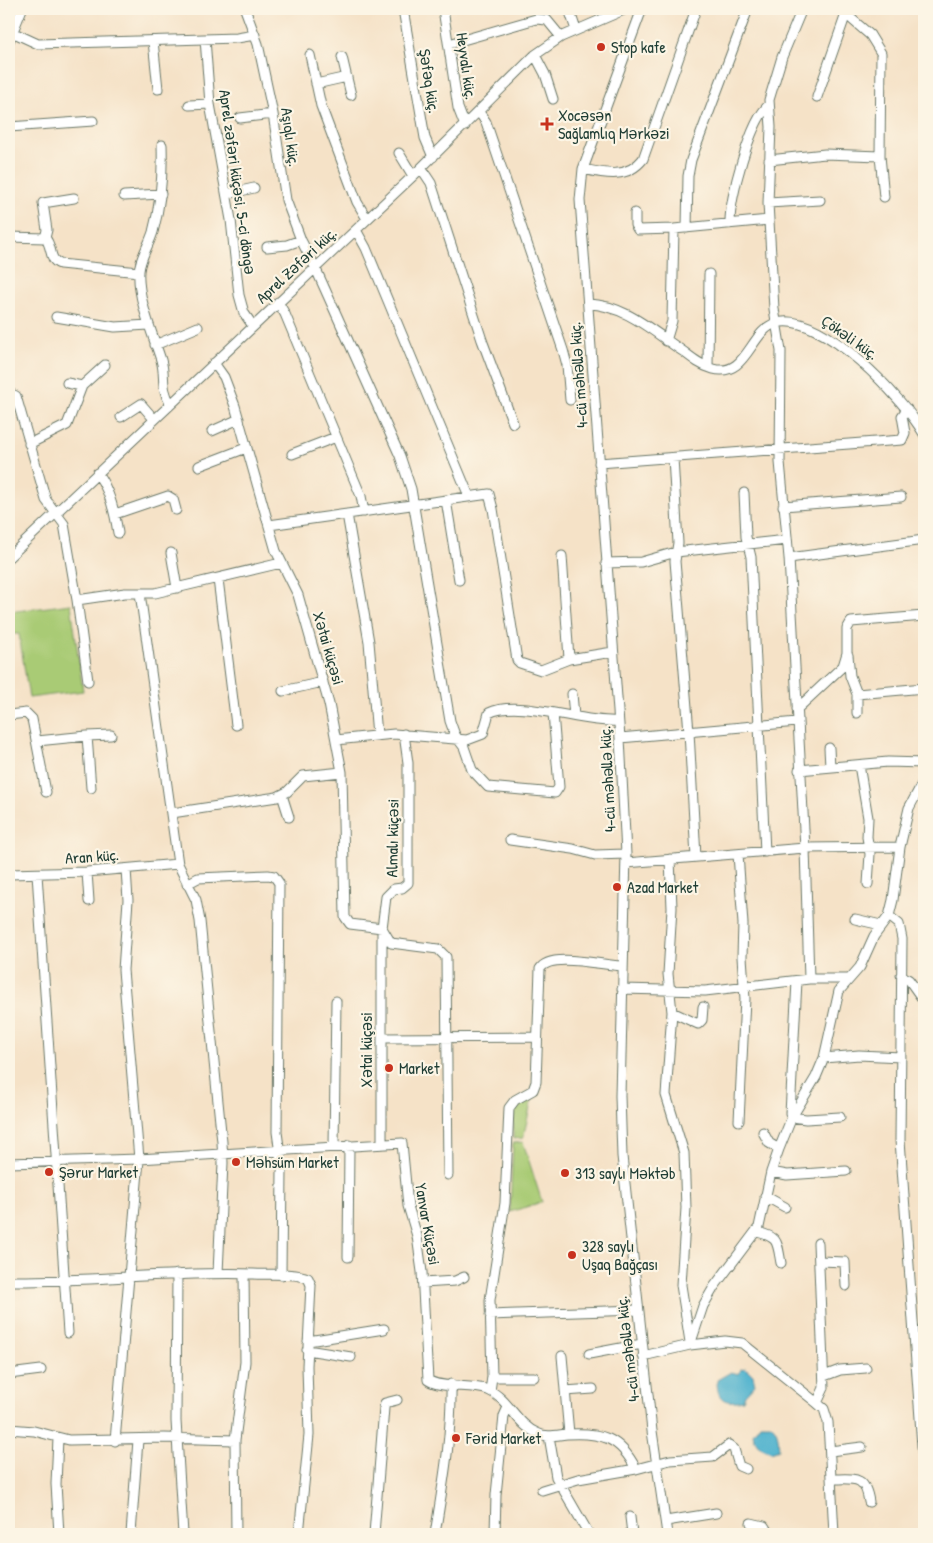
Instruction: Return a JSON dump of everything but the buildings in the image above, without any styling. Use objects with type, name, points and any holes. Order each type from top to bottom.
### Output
[{"type":"street","points":[[9,42],[22,9]]},
{"type":"street","name":"Aşıqlı küç.","points":[[245,9],[255,35],[273,114],[284,192],[301,240],[400,456],[411,489],[450,721],[464,747],[474,775],[488,787],[514,791],[555,793],[559,787],[553,713]]},
{"type":"street","name":"Şəfəq küç.","points":[[403,9],[425,138],[432,157]]},
{"type":"street","name":"Heyvalı küç.","points":[[443,9],[458,108],[465,126]]},
{"type":"street","points":[[569,9],[576,30]]},
{"type":"street","name":"Aprel Zəfəri küç.","points":[[9,557],[413,176],[535,55],[561,37],[626,9]]},
{"type":"street","name":"4-cü məhəllə küç.","points":[[642,9],[583,169],[580,200],[620,738],[626,859],[620,1096],[622,1156],[643,1356],[667,1534]]},
{"type":"street","points":[[583,169],[617,175],[638,165],[643,159],[696,9]]},
{"type":"street","points":[[687,228],[688,176],[691,160],[748,9]]},
{"type":"street","points":[[802,9],[782,57],[769,105],[771,122],[768,203],[776,323],[782,360],[781,449],[783,506],[789,558],[799,770],[805,848],[809,979]]},
{"type":"street","points":[[817,97],[843,11],[870,35],[881,53],[880,156],[884,197]]},
{"type":"street","points":[[615,13],[633,13],[636,20],[635,30]]},
{"type":"street","points":[[449,44],[536,19],[547,20],[561,37]]},
{"type":"street","points":[[12,32],[38,44],[205,39],[255,35]]},
{"type":"street","name":"Aprel zəfəri küçəsi, 5-ci döngə","points":[[205,39],[210,104],[227,194],[239,296],[244,312],[252,326]]},
{"type":"street","points":[[153,41],[158,89]]},
{"type":"street","points":[[310,55],[321,106],[357,202],[367,219]]},
{"type":"street","points":[[535,55],[543,70],[553,99]]},
{"type":"street","points":[[342,57],[351,95]]},
{"type":"street","points":[[316,84],[347,77]]},
{"type":"street","points":[[189,105],[210,104]]},
{"type":"street","points":[[730,224],[738,178],[755,122],[769,105]]},
{"type":"street","points":[[479,112],[486,122],[556,328],[567,365],[570,400]]},
{"type":"street","points":[[240,118],[273,114]]},
{"type":"street","points":[[9,127],[93,121]]},
{"type":"street","points":[[162,145],[161,194],[154,230],[139,272],[148,325],[162,363],[164,392],[170,404]]},
{"type":"street","points":[[399,153],[413,176]]},
{"type":"street","points":[[769,160],[825,154],[880,156]]},
{"type":"street","points":[[421,168],[431,183],[482,340],[513,423]]},
{"type":"street","points":[[227,194],[254,188]]},
{"type":"street","points":[[124,196],[161,194]]},
{"type":"street","points":[[45,238],[47,230],[43,203],[74,198]]},
{"type":"street","points":[[768,203],[820,200]]},
{"type":"street","points":[[635,213],[635,225],[638,230],[674,230],[769,220]]},
{"type":"street","points":[[356,230],[370,258],[469,496]]},
{"type":"street","points":[[666,341],[672,321],[674,230]]},
{"type":"street","points":[[9,237],[45,238],[49,243],[55,262],[139,272]]},
{"type":"street","points":[[267,247],[287,245],[301,240]]},
{"type":"street","points":[[708,367],[709,274]]},
{"type":"street","points":[[278,302],[285,314],[361,496],[364,512]]},
{"type":"street","points":[[588,304],[607,306],[627,314],[708,367],[724,370],[737,365],[765,330],[776,323]]},
{"type":"street","points":[[56,318],[115,327],[148,325]]},
{"type":"street","name":"Çökəli küç.","points":[[776,323],[799,323],[820,333],[874,372],[907,408],[924,434]]},
{"type":"street","points":[[155,345],[198,327]]},
{"type":"street","name":"Xətai küçəsi","points":[[214,362],[224,377],[239,420],[268,526],[281,563],[298,595],[323,682],[342,772],[346,917],[350,924],[382,928],[382,1142]]},
{"type":"street","points":[[29,444],[67,425],[82,386],[105,365]]},
{"type":"street","points":[[67,383],[82,386]]},
{"type":"street","points":[[9,394],[16,396],[46,500],[64,524],[88,681]]},
{"type":"street","points":[[121,416],[141,404],[154,419]]},
{"type":"street","points":[[599,464],[902,440],[905,433],[902,416],[907,408]]},
{"type":"street","points":[[212,431],[239,420]]},
{"type":"street","points":[[292,454],[336,437]]},
{"type":"street","points":[[199,466],[246,448]]},
{"type":"street","points":[[672,458],[677,525],[676,552],[690,732],[696,857]]},
{"type":"street","points":[[97,473],[105,483],[115,514],[118,533]]},
{"type":"street","points":[[268,526],[484,493],[490,496],[517,660],[520,663],[541,670],[569,659],[613,652]]},
{"type":"street","points":[[744,493],[751,557],[765,852]]},
{"type":"street","points":[[115,514],[168,496],[173,499],[176,510]]},
{"type":"street","points":[[783,506],[901,498]]},
{"type":"street","points":[[446,500],[459,580]]},
{"type":"street","points":[[347,514],[369,642],[376,735]]},
{"type":"street","points":[[606,563],[641,562],[676,552],[787,540]]},
{"type":"street","points":[[789,558],[924,540]]},
{"type":"street","points":[[172,553],[177,588]]},
{"type":"street","points":[[562,556],[569,659]]},
{"type":"street","points":[[77,600],[140,592],[155,593],[281,563]]},
{"type":"street","points":[[218,579],[236,725]]},
{"type":"street","points":[[140,592],[178,864],[196,900],[200,921],[223,1152],[218,1273]]},
{"type":"street","points":[[857,713],[857,694],[852,682],[847,653],[847,629],[851,622],[924,616]]},
{"type":"street","points":[[797,709],[819,686],[834,676],[843,666],[847,653]]},
{"type":"street","points":[[834,676],[852,682]]},
{"type":"street","points":[[283,691],[323,682]]},
{"type":"street","points":[[857,694],[924,688]]},
{"type":"street","points":[[572,694],[574,716]]},
{"type":"street","points":[[336,740],[404,734],[459,740],[472,739],[483,734],[486,717],[493,711],[517,710],[553,713],[603,721],[618,721]]},
{"type":"street","points":[[9,715],[30,715],[37,741],[46,792]]},
{"type":"street","points":[[620,738],[797,722]]},
{"type":"street","name":"Almalı küçəsi","points":[[382,928],[386,897],[394,889],[402,888],[408,882],[408,763],[404,734]]},
{"type":"street","points":[[37,741],[111,735]]},
{"type":"street","points":[[87,736],[91,788]]},
{"type":"street","points":[[829,748],[830,767]]},
{"type":"street","points":[[799,770],[888,762],[924,763]]},
{"type":"street","points":[[859,765],[867,812],[869,846],[868,884]]},
{"type":"street","points":[[172,813],[282,795],[303,776],[342,772]]},
{"type":"street","points":[[690,1345],[703,1306],[714,1287],[757,1232],[771,1172],[779,1149],[792,1116],[816,1077],[824,1058],[836,1001],[843,985],[862,964],[881,925],[889,916],[900,846],[909,808],[924,780]]},
{"type":"street","points":[[282,795],[289,817]]},
{"type":"street","points":[[510,840],[626,859],[670,859],[805,848],[900,846]]},
{"type":"street","points":[[738,854],[745,987],[738,1121]]},
{"type":"street","points":[[670,859],[672,908],[670,990],[672,1012],[666,1095],[684,1153],[686,1208],[682,1285],[690,1345]]},
{"type":"street","name":"Aran küç.","points":[[9,874],[87,872],[178,864]]},
{"type":"street","points":[[116,1441],[139,1159],[123,970],[128,900],[126,869]]},
{"type":"street","points":[[87,872],[89,901]]},
{"type":"street","points":[[37,874],[66,1281],[68,1333]]},
{"type":"street","points":[[187,884],[198,878],[268,875],[278,879],[277,1132],[282,1170],[281,1275]]},
{"type":"street","points":[[889,916],[899,924],[901,930],[900,1140],[921,1350],[924,1474]]},
{"type":"street","points":[[855,919],[881,925]]},
{"type":"street","points":[[382,928],[391,943],[438,949],[446,957],[445,1038],[448,1175]]},
{"type":"street","points":[[623,966],[561,959],[541,966],[536,1082],[533,1090],[515,1100],[509,1108],[506,1187],[490,1315],[492,1377],[490,1391],[533,1431],[550,1436],[569,1434],[600,1436],[612,1439],[623,1448],[636,1469]]},
{"type":"street","points":[[901,975],[909,980],[924,1001]]},
{"type":"street","points":[[622,989],[705,991],[809,979],[848,979]]},
{"type":"street","points":[[792,1116],[790,1109],[797,981]]},
{"type":"street","points":[[334,1146],[336,1001]]},
{"type":"street","points":[[672,1012],[698,1024],[702,1020],[703,1007]]},
{"type":"street","points":[[382,1038],[537,1037]]},
{"type":"street","points":[[824,1058],[859,1055],[901,1057]]},
{"type":"street","points":[[792,1116],[806,1119],[840,1117]]},
{"type":"street","points":[[763,1132],[769,1143],[779,1149]]},
{"type":"street","name":"Yanvar Küçəsi","points":[[9,1163],[139,1159],[398,1142],[404,1146],[407,1200],[417,1236],[423,1283],[426,1376],[430,1382],[490,1391]]},
{"type":"street","points":[[348,1257],[349,1145]]},
{"type":"street","points":[[771,1172],[787,1175],[846,1171]]},
{"type":"street","points":[[765,1196],[785,1207]]},
{"type":"street","points":[[757,1232],[771,1235],[775,1238],[781,1264]]},
{"type":"street","points":[[817,1403],[823,1394],[824,1376],[818,1243]]},
{"type":"street","points":[[820,1261],[845,1262],[846,1286]]},
{"type":"street","points":[[9,1281],[66,1281],[129,1275],[218,1273],[303,1276],[310,1281],[307,1345],[309,1435],[299,1534]]},
{"type":"street","points":[[177,1274],[176,1439],[183,1534]]},
{"type":"street","points":[[236,1534],[235,1440],[245,1362],[244,1274]]},
{"type":"street","points":[[423,1283],[455,1281],[464,1277]]},
{"type":"street","points":[[490,1315],[638,1310]]},
{"type":"street","points":[[307,1345],[384,1329]]},
{"type":"street","points":[[643,1356],[690,1345],[725,1341],[742,1343],[824,1409],[828,1422],[834,1534]]},
{"type":"street","points":[[589,1354],[642,1344]]},
{"type":"street","points":[[307,1345],[351,1357]]},
{"type":"street","points":[[562,1356],[569,1434]]},
{"type":"street","points":[[824,1376],[840,1370],[866,1368]]},
{"type":"street","points":[[9,1374],[41,1370]]},
{"type":"street","points":[[492,1377],[534,1377]]},
{"type":"street","points":[[435,1534],[448,1454],[451,1414],[450,1384]]},
{"type":"street","points":[[565,1391],[593,1389]]},
{"type":"street","points":[[374,1534],[384,1408],[385,1403],[397,1400]]},
{"type":"street","points":[[495,1534],[496,1495],[504,1416],[508,1407]]},
{"type":"street","points":[[9,1429],[34,1431],[58,1438],[116,1441],[235,1440]]},
{"type":"street","points":[[550,1436],[554,1470],[560,1485],[590,1534]]},
{"type":"street","points":[[58,1438],[56,1475],[59,1534]]},
{"type":"street","points":[[131,1534],[138,1440]]},
{"type":"street","points":[[542,1490],[578,1479],[636,1469],[670,1460],[713,1457],[729,1446],[734,1449],[739,1466],[746,1469]]},
{"type":"street","points":[[830,1451],[862,1447]]},
{"type":"street","points":[[831,1479],[857,1479],[863,1482],[869,1502]]},
{"type":"street","points":[[666,1520],[716,1513]]},
{"type":"street","points":[[630,1517],[632,1534]]},
{"type":"street","points":[[751,1524],[764,1526],[769,1534]]},
{"type":"green space","points":[[71,604],[83,691],[29,698],[19,634],[12,634],[9,612]]},
{"type":"green space","points":[[533,1095],[523,1138],[513,1139],[514,1104]]},
{"type":"green space","points":[[523,1142],[542,1202],[510,1212],[513,1143]]},
{"type":"water","points":[[746,1368],[753,1375],[755,1384],[743,1400],[726,1401],[723,1399],[718,1392],[717,1380],[731,1372],[739,1374],[741,1369]]},
{"type":"water","points":[[760,1424],[771,1424],[774,1427],[778,1435],[779,1449],[771,1452],[757,1443],[753,1433]]},
{"type":"place","name":"Stop kafe","points":[[601,47]]},
{"type":"place","name":"Xocəsən Sağlamlıq Mərkəzi","points":[[547,124]]},
{"type":"place","name":"Azad Market","points":[[617,887]]},
{"type":"place","name":"Market","points":[[389,1068]]},
{"type":"place","name":"Məhsüm Market","points":[[236,1162]]},
{"type":"place","name":"Şərur Market","points":[[49,1172]]},
{"type":"place","name":"313 saylı Məktəb","points":[[565,1173]]},
{"type":"place","name":"328 saylı Uşaq Bağçası","points":[[572,1255]]},
{"type":"place","name":"Fərid Market","points":[[456,1438]]}]
